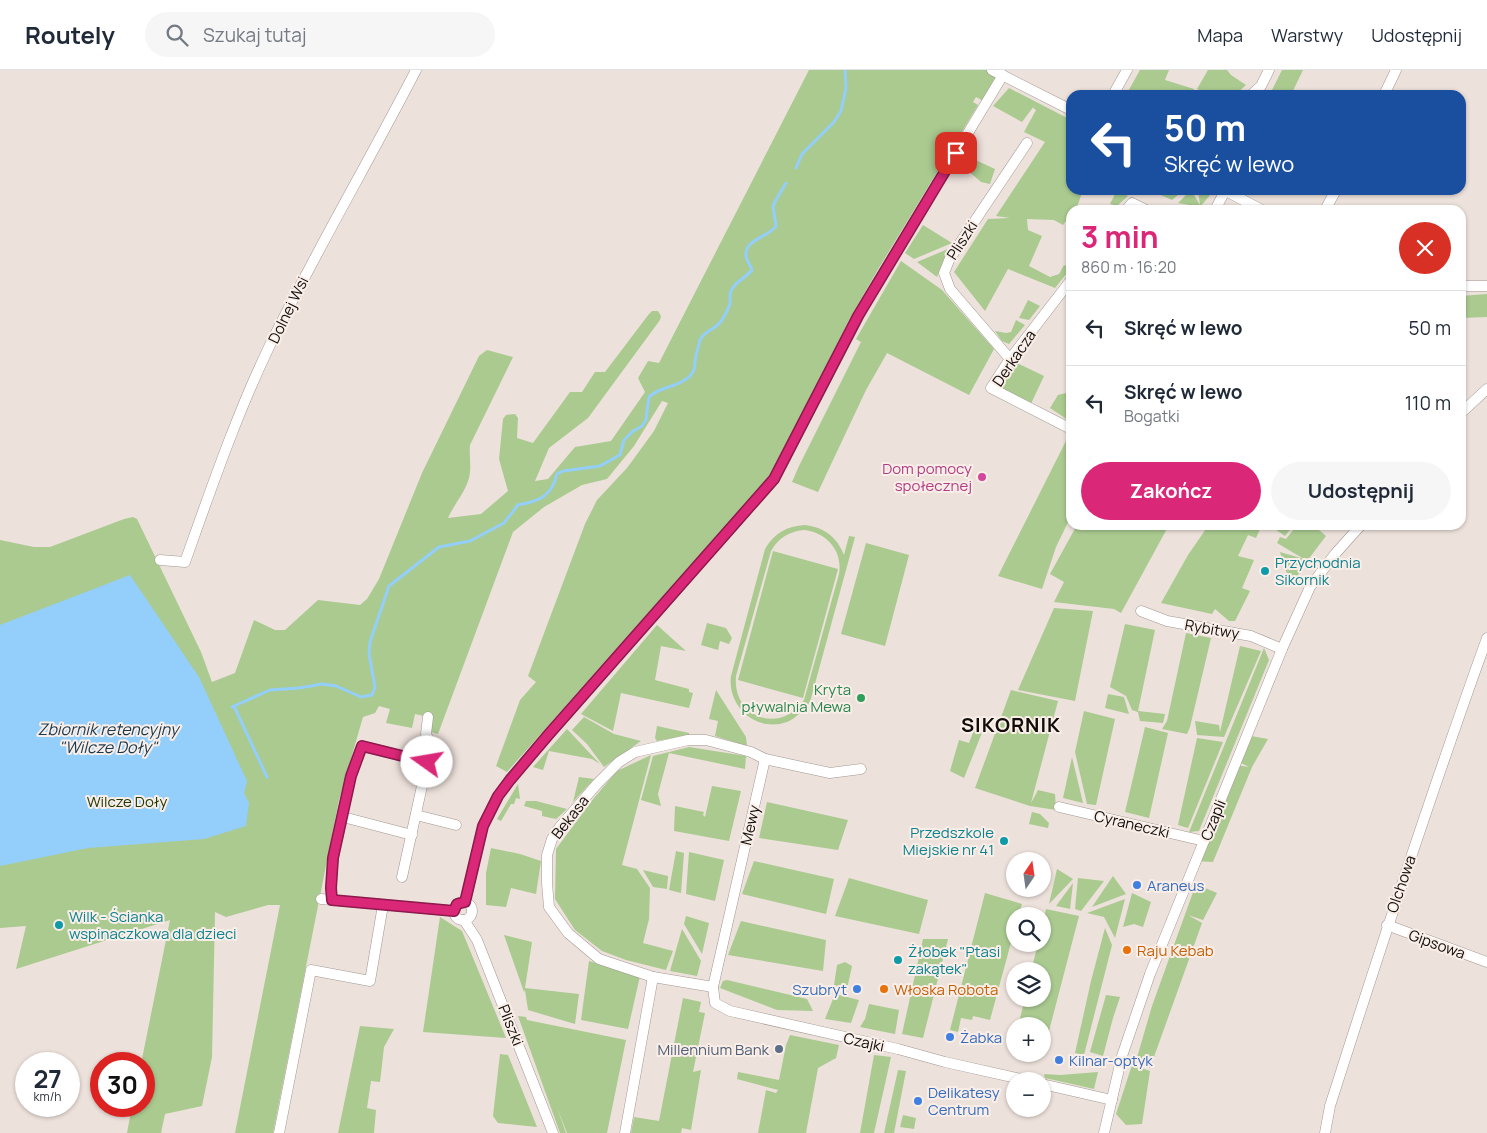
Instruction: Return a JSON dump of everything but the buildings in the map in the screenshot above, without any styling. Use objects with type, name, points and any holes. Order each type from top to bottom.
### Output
[{"type":"street","name":"Dolnej Wsi","points":[[160,560],[185,562],[227,447],[268,349],[308,268],[416,70]]},
{"type":"street","points":[[992,70],[1066,108]]},
{"type":"street","points":[[1116,90],[1127,70]]},
{"type":"street","points":[[1257,90],[1270,70]]},
{"type":"street","points":[[1386,90],[1396,70]]},
{"type":"street","points":[[465,902],[483,826],[498,796],[549,734],[774,479],[867,300],[1003,76]]},
{"type":"street","name":"Pliszki","points":[[1010,359],[950,289],[944,273],[950,258],[1027,143]]},
{"type":"street","points":[[1234,195],[1252,205]]},
{"type":"street","name":"Derkacza","points":[[1066,286],[1010,359],[991,388],[1066,426]]},
{"type":"street","points":[[1466,286],[1487,286]]},
{"type":"street","points":[[1466,408],[1487,389]]},
{"type":"street","name":"Czapli","points":[[1104,1133],[1122,1056],[1136,1011],[1171,919],[1282,649],[1310,587],[1357,530]]},
{"type":"street","name":"Rybitwy","points":[[1141,611],[1167,621],[1250,636],[1282,649]]},
{"type":"street","name":"Olchowa","points":[[1325,1133],[1330,1106],[1387,925],[1487,638]]},
{"type":"street","points":[[402,877],[431,745],[426,734],[428,717]]},
{"type":"street","name":"Bekasa","points":[[713,987],[653,978],[599,959],[568,933],[549,907],[547,855],[552,839],[559,828],[608,771],[634,752],[688,740],[706,740],[751,752],[765,759]]},
{"type":"street","points":[[332,900],[333,858],[351,776],[362,746],[427,762]]},
{"type":"street","points":[[765,759],[830,773],[862,769]]},
{"type":"street","name":"Mewy","points":[[713,987],[765,759]]},
{"type":"street","name":"Cyraneczki","points":[[1060,807],[1204,841]]},
{"type":"street","points":[[416,815],[456,825]]},
{"type":"street","points":[[343,817],[412,835]]},
{"type":"street","points":[[321,899],[454,911],[457,904],[465,902],[470,905],[472,911],[469,917],[464,920]]},
{"type":"street","points":[[279,1133],[311,970],[370,981],[383,905]]},
{"type":"street","name":"Pliszki","points":[[454,911],[457,918],[464,920],[477,940],[553,1133]]},
{"type":"street","name":"Gipsowa","points":[[1387,925],[1487,962]]},
{"type":"street","points":[[625,1133],[653,978]]},
{"type":"street","name":"Czajki","points":[[713,987],[715,1003],[730,1011],[1006,1076]]},
{"type":"street","points":[[1051,1086],[1112,1100]]},
{"type":"green space","name":"Wilcze Doły","points":[[809,70],[992,70],[1003,75],[987,103],[976,97],[973,102],[978,105],[849,320],[775,467],[767,479],[507,772],[496,766],[520,700],[536,682],[528,676],[585,524],[597,500],[627,468],[654,431],[668,403],[662,401],[634,446],[607,479],[582,485],[544,507],[513,532],[438,734],[431,732],[433,718],[415,714],[412,728],[386,723],[390,709],[379,706],[375,713],[363,717],[339,800],[273,1133],[235,1133],[280,905],[268,905],[226,917],[215,912],[212,1057],[202,1106],[165,1114],[161,1133],[127,1133],[130,1117],[155,1117],[155,1052],[143,1052],[170,920],[16,969],[26,926],[0,928],[0,540],[34,547],[50,547],[124,519],[133,517],[137,519],[201,652],[212,682],[235,673],[254,620],[275,630],[285,630],[318,600],[360,605],[367,599],[379,579],[422,473],[479,356],[487,350],[513,357],[470,445],[469,478],[448,518],[481,514],[508,491],[499,459],[503,419],[506,415],[515,414],[518,418],[517,438],[533,443],[570,392],[582,392],[595,372],[605,372],[652,311],[658,311],[661,316],[660,320],[588,418],[549,448],[535,481],[548,479],[575,447],[611,441],[645,392],[638,378],[648,361],[659,363]]},
{"type":"green space","points":[[1140,70],[1169,70],[1165,80],[1194,89],[1194,90],[1129,90]]},
{"type":"green space","points":[[1208,70],[1227,70],[1246,85],[1240,90],[1197,89]]},
{"type":"green space","points":[[1282,70],[1303,70],[1293,90],[1272,90]]},
{"type":"green space","points":[[1009,88],[1066,117],[1066,195],[1081,195],[1078,205],[1066,205],[1066,221],[1063,225],[1054,220],[1027,219],[1028,230],[1042,236],[1029,266],[1050,277],[1059,274],[1064,265],[1066,266],[1066,274],[1055,288],[1008,269],[985,311],[954,272],[988,219],[1010,218],[996,216],[1045,142],[1024,132],[1036,110],[1033,108],[1034,106],[1022,122],[993,106]]},
{"type":"green space","points":[[969,157],[995,169],[990,184],[981,182],[966,169]]},
{"type":"green space","points":[[1114,195],[1128,196],[1118,205],[1110,204]]},
{"type":"green space","points":[[1161,195],[1178,195],[1172,200]]},
{"type":"green space","points":[[1186,195],[1194,195],[1200,205],[1189,205],[1178,203]]},
{"type":"green space","points":[[1199,195],[1210,195],[1202,205],[1200,205]]},
{"type":"green space","points":[[923,225],[952,243],[914,259],[905,253]]},
{"type":"green space","points":[[948,249],[937,277],[917,262]]},
{"type":"green space","points":[[901,261],[942,290],[994,349],[969,395],[887,353],[866,390],[818,492],[792,482],[861,342],[856,339]]},
{"type":"green space","points":[[1487,294],[1487,317],[1466,318],[1466,296]]},
{"type":"green space","points":[[1028,300],[1040,306],[1029,320],[1019,318]]},
{"type":"green space","points":[[1016,320],[1025,325],[1009,344],[1002,341],[995,331],[1011,332]]},
{"type":"green space","points":[[1013,361],[1044,376],[1029,408],[993,385]]},
{"type":"green space","points":[[1066,393],[1066,419],[1050,408],[1058,395]]},
{"type":"green space","points":[[1066,441],[1066,526],[1056,547],[1042,589],[998,576]]},
{"type":"green space","points":[[798,526],[812,526],[829,534],[838,543],[844,555],[849,536],[855,537],[810,702],[797,716],[787,722],[765,724],[755,720],[739,707],[731,687],[731,676],[765,549],[782,531]],"holes":[[[805,530],[813,532],[832,544],[840,566],[804,700],[794,711],[783,717],[771,719],[760,717],[750,711],[742,702],[737,691],[736,676],[771,551],[781,538],[790,533]]]},
{"type":"green space","points":[[1074,530],[1166,530],[1121,613],[1114,609],[1054,602],[1064,582],[1050,574]]},
{"type":"green space","points":[[1205,530],[1260,530],[1256,538],[1248,535],[1238,556],[1254,560],[1242,588],[1250,591],[1235,621],[1229,621],[1215,609],[1212,614],[1161,603],[1188,555]]},
{"type":"green space","points":[[1276,530],[1290,530],[1285,536]]},
{"type":"green space","points":[[1293,530],[1319,530],[1326,536],[1291,586],[1280,552],[1304,559],[1277,543],[1280,537],[1286,539]]},
{"type":"green space","points":[[866,543],[909,555],[885,646],[841,634]]},
{"type":"green space","points":[[773,551],[838,569],[803,698],[738,680]]},
{"type":"green space","points":[[1054,608],[1093,611],[1075,701],[1018,690]]},
{"type":"green space","points":[[707,623],[726,628],[732,638],[729,644],[720,641],[718,650],[701,645]]},
{"type":"green space","points":[[1125,624],[1155,630],[1138,711],[1165,714],[1163,723],[1140,721],[1138,712],[1132,710],[1126,696],[1110,687]]},
{"type":"green space","points":[[657,625],[686,651],[661,646],[655,680],[689,689],[689,692],[693,693],[689,708],[621,693],[613,731],[581,714]]},
{"type":"green space","points":[[1186,633],[1211,638],[1187,734],[1162,729],[1167,721]]},
{"type":"green space","points":[[1240,646],[1261,651],[1224,737],[1197,735],[1195,721],[1219,725],[1220,732]]},
{"type":"green space","points":[[1264,648],[1269,660],[1199,831],[1189,832]]},
{"type":"green space","points":[[716,690],[746,737],[747,746],[715,736],[718,721],[709,719]]},
{"type":"green space","points":[[1011,690],[1058,701],[1031,803],[1038,790],[1055,794],[1056,810],[1030,806],[975,788]]},
{"type":"green space","points":[[1108,694],[1124,697],[1129,714],[1105,708]]},
{"type":"green space","points":[[1084,711],[1115,719],[1096,805],[1087,804],[1075,752]]},
{"type":"green space","points":[[584,717],[614,734],[641,741],[604,767],[587,744],[572,730]]},
{"type":"green space","points":[[979,717],[987,720],[964,778],[950,771],[959,740],[969,743]]},
{"type":"green space","points":[[657,726],[689,733],[689,735],[657,741],[655,738]]},
{"type":"green space","points":[[1145,727],[1168,733],[1149,818],[1125,812]]},
{"type":"green space","points":[[567,729],[600,764],[592,759],[549,751],[543,770],[533,767]]},
{"type":"green space","points":[[1251,736],[1268,739],[1252,767],[1213,862],[1195,861],[1235,765],[1249,767],[1237,761]]},
{"type":"green space","points":[[1197,738],[1223,742],[1188,828],[1178,825]]},
{"type":"green space","points":[[689,747],[746,756],[745,769],[669,753],[658,794],[661,806],[641,800],[653,756]]},
{"type":"green space","points":[[651,755],[622,865],[637,869],[650,888],[649,919],[643,943],[673,951],[666,970],[626,960],[602,951],[575,930],[555,899],[556,849],[617,771]]},
{"type":"green space","points":[[1072,757],[1083,803],[1063,798]]},
{"type":"green space","points":[[579,777],[594,779],[573,802]]},
{"type":"green space","points":[[518,784],[520,799],[516,798],[514,804],[511,804],[501,821],[497,819]]},
{"type":"green space","points":[[712,786],[741,791],[729,841],[674,831],[675,806],[704,812],[703,815],[705,817]]},
{"type":"green space","points":[[526,801],[536,801],[567,809],[556,819],[542,816],[542,811],[524,806]]},
{"type":"green space","points":[[767,802],[848,820],[838,850],[759,838]]},
{"type":"green space","points":[[1032,812],[1040,814],[1049,823],[1048,828],[1029,824]]},
{"type":"green space","points":[[491,848],[541,861],[536,894],[511,888],[506,907],[486,905],[486,873]]},
{"type":"green space","points":[[676,851],[684,853],[681,893],[669,890]]},
{"type":"green space","points":[[689,852],[724,860],[715,901],[686,894]]},
{"type":"green space","points":[[754,861],[834,879],[826,914],[742,894]]},
{"type":"green space","points":[[1057,869],[1073,879],[1049,904]]},
{"type":"green space","points":[[643,870],[668,876],[667,889],[653,887]]},
{"type":"green space","points":[[1113,876],[1126,894],[1092,907]]},
{"type":"green space","points":[[849,878],[928,900],[919,934],[835,916]]},
{"type":"green space","points":[[1078,878],[1104,881],[1081,911],[1075,909]]},
{"type":"green space","points":[[1073,883],[1070,909],[1056,906]]},
{"type":"green space","points":[[1196,884],[1217,893],[1203,920],[1188,915],[1202,923],[1150,1068],[1136,1061],[1152,1006]]},
{"type":"green space","points":[[985,893],[1022,904],[1021,907],[1006,907],[1006,952],[1008,952],[990,1020],[973,1016],[972,1020],[961,1018],[958,1032],[950,1030]]},
{"type":"green space","points":[[1132,893],[1151,902],[1143,927],[1134,924],[1123,927]]},
{"type":"green space","points":[[1125,899],[1115,938],[1104,917],[1087,913]]},
{"type":"green space","points":[[1051,910],[1079,916],[1051,1023],[1051,1017],[1020,1017],[1023,1007],[1051,1007],[1051,962],[1033,962],[1036,952],[1051,952]]},
{"type":"green space","points":[[686,916],[709,923],[702,954],[684,924]]},
{"type":"green space","points":[[440,917],[462,931],[506,1038],[423,1032]]},
{"type":"green space","points":[[741,921],[826,940],[823,971],[728,955]]},
{"type":"green space","points":[[1105,928],[1112,945],[1084,1055],[1075,1053]]},
{"type":"green space","points":[[682,929],[701,961],[697,976],[670,971]]},
{"type":"green space","points":[[504,935],[532,942],[525,988],[579,994],[575,1024],[528,1010],[525,990],[524,992]]},
{"type":"green space","points":[[923,939],[948,939],[923,1038],[902,1034]]},
{"type":"green space","points":[[589,961],[640,976],[628,1029],[581,1020]]},
{"type":"green space","points":[[845,962],[852,966],[847,989],[834,985],[837,965]]},
{"type":"green space","points":[[727,980],[807,999],[813,1011],[777,1010],[720,988],[723,981]]},
{"type":"green space","points":[[835,994],[859,1000],[851,1023],[825,1019]]},
{"type":"green space","points":[[1106,995],[1120,997],[1103,1056],[1090,1052]]},
{"type":"green space","points":[[683,998],[701,1002],[699,1012],[705,1013],[693,1072],[701,1070],[691,1130],[682,1128],[681,1133],[631,1133],[634,1117],[659,1121]]},
{"type":"green space","points":[[869,1004],[899,1010],[895,1034],[860,1027],[865,1019]]},
{"type":"green space","points":[[518,1016],[526,1017],[527,1020],[626,1040],[607,1133],[567,1133],[557,1108],[566,1133],[560,1133]]},
{"type":"green space","points":[[360,1026],[394,1029],[384,1047],[380,1082],[371,1081],[367,1108],[376,1110],[374,1133],[338,1133]]},
{"type":"green space","points":[[790,1035],[839,1045],[836,1058],[818,1068],[806,1133],[758,1133],[766,1090],[776,1093],[778,1090],[737,1079],[738,1072],[779,1080],[786,1045]]},
{"type":"green space","points":[[500,1054],[508,1055],[537,1127],[498,1123],[493,1116]]},
{"type":"green space","points":[[874,1055],[891,1057],[874,1133],[860,1133]]},
{"type":"green space","points":[[1132,1065],[1150,1071],[1142,1124],[1126,1125],[1116,1114]]},
{"type":"green space","points":[[898,1070],[906,1071],[894,1133],[884,1133]]},
{"type":"green space","points":[[1098,1072],[1094,1089],[1051,1079],[1051,1074]]},
{"type":"green space","points":[[903,1115],[916,1118],[914,1129],[900,1127]]},
{"type":"water","name":"Zbiornik retencyjny \"Wilcze Doły\"","points":[[130,575],[199,677],[247,781],[244,793],[249,803],[246,826],[204,839],[88,848],[0,866],[0,625]]},
{"type":"waterway","points":[[796,168],[802,154],[834,122],[841,111],[846,88],[845,70]]},
{"type":"waterway","points":[[232,707],[270,690],[322,684],[336,686],[361,697],[372,695],[375,687],[369,654],[370,642],[389,586],[439,547],[470,541],[504,523],[518,505],[533,502],[544,496],[552,488],[557,474],[563,471],[600,466],[620,455],[624,440],[642,426],[646,420],[649,397],[653,393],[680,383],[692,373],[700,340],[720,323],[729,307],[730,292],[752,270],[746,257],[749,245],[773,230],[776,226],[773,206],[786,183]]},
{"type":"waterway","points":[[234,706],[267,777]]},
{"type":"place","name":"Dom pomocy społecznej","points":[[982,477]]},
{"type":"place","name":"Przychodnia Sikornik","points":[[1265,571]]},
{"type":"place","name":"Kryta pływalnia Mewa","points":[[861,698]]},
{"type":"place","name":"Przedszkole Miejskie nr 41","points":[[1004,841]]},
{"type":"place","name":"Araneus","points":[[1137,885]]},
{"type":"place","name":"Wilk - Ścianka wspinaczkowa dla dzieci","points":[[59,925]]},
{"type":"place","name":"Raju Kebab","points":[[1127,950]]},
{"type":"place","name":"Żłobek \"Ptasi zakątek\"","points":[[898,960]]},
{"type":"place","name":"Szubryt","points":[[857,989]]},
{"type":"place","name":"Włoska Robota","points":[[884,989]]},
{"type":"place","name":"Żabka","points":[[950,1037]]},
{"type":"place","name":"Millennium Bank","points":[[779,1049]]},
{"type":"place","name":"Kilnar-optyk","points":[[1059,1060]]},
{"type":"place","name":"Delikatesy Centrum","points":[[918,1101]]},
{"type":"district","name":"SIKORNIK","points":[[1011,724]]},
{"type":"route","points":[[427,762],[362,746],[351,776],[333,858],[332,900],[454,911],[457,904],[465,902],[483,826],[498,796],[549,734],[774,479],[790,452],[858,316],[956,153]]}]
